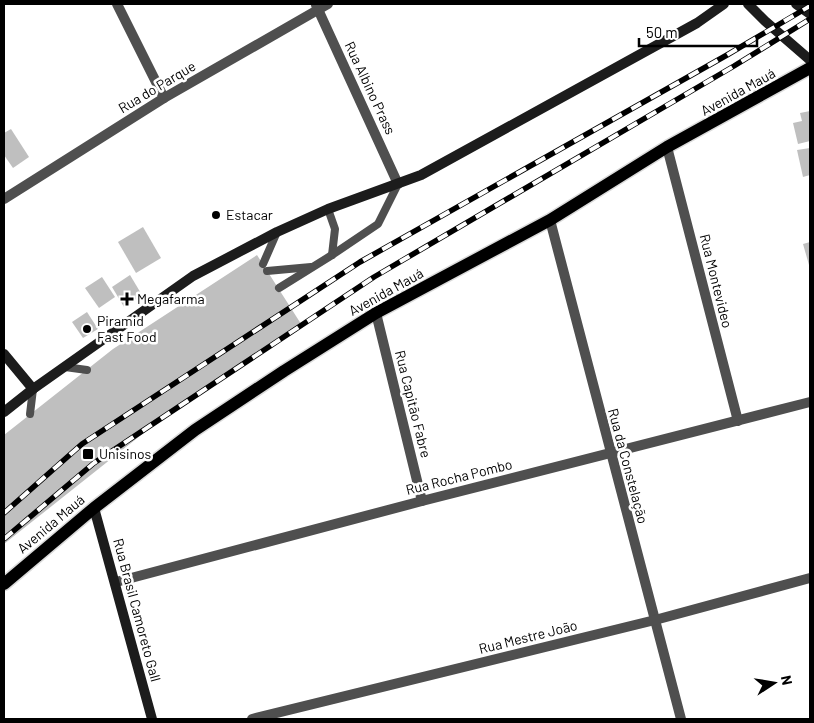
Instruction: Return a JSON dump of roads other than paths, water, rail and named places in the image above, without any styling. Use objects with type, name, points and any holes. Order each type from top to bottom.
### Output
[{"type":"main road","points":[[4,412],[33,389],[193,276],[277,232],[328,209],[421,175],[697,23],[724,4]]},
{"type":"main road","points":[[748,4],[810,60]]},
{"type":"main road","points":[[796,4],[810,14]]},
{"type":"main road","name":"Avenida Mauá","points":[[4,584],[94,508],[195,430],[284,371],[376,313],[550,220],[668,147],[810,68]]},
{"type":"main road","points":[[4,354],[33,389]]},
{"type":"main road","name":"Rua Brasil Camoreto Gall","points":[[94,508],[116,582],[152,719]]},
{"type":"street","points":[[117,4],[164,98]]},
{"type":"street","name":"Rua do Parque","points":[[4,199],[164,98],[321,5]]},
{"type":"street","name":"Rua Albino Prass","points":[[321,5],[398,184]]},
{"type":"street","name":"Rua Montevideo","points":[[668,147],[738,422]]},
{"type":"street","name":"Rua da Constelação","points":[[550,220],[681,719]]},
{"type":"street","name":"Rua Capitão Fabre","points":[[376,313],[422,501]]},
{"type":"street","name":"Rua Rocha Pombo","points":[[116,582],[422,501],[738,422],[810,402]]},
{"type":"street","name":"Rua Mestre João","points":[[252,719],[655,620],[810,578]]},
{"type":"lane","points":[[278,288],[378,224],[398,184]]},
{"type":"lane","points":[[328,209],[335,229],[332,255]]},
{"type":"lane","points":[[263,264],[277,232]]},
{"type":"lane","points":[[267,271],[313,267]]},
{"type":"lane","points":[[65,367],[87,370]]},
{"type":"lane","points":[[30,414],[33,389]]},
{"type":"railway","points":[[4,513],[82,444],[360,262],[727,55],[810,6]]},
{"type":"railway","points":[[4,539],[94,463],[374,277],[734,66],[810,19]]},
{"type":"place","name":"Estacar","points":[[216,215]]},
{"type":"place","name":"Megafarma","points":[[127,299]]},
{"type":"place","name":"Piramid Fast Food","points":[[87,329]]},
{"type":"place","name":"Unisinos","points":[[88,454]]}]
